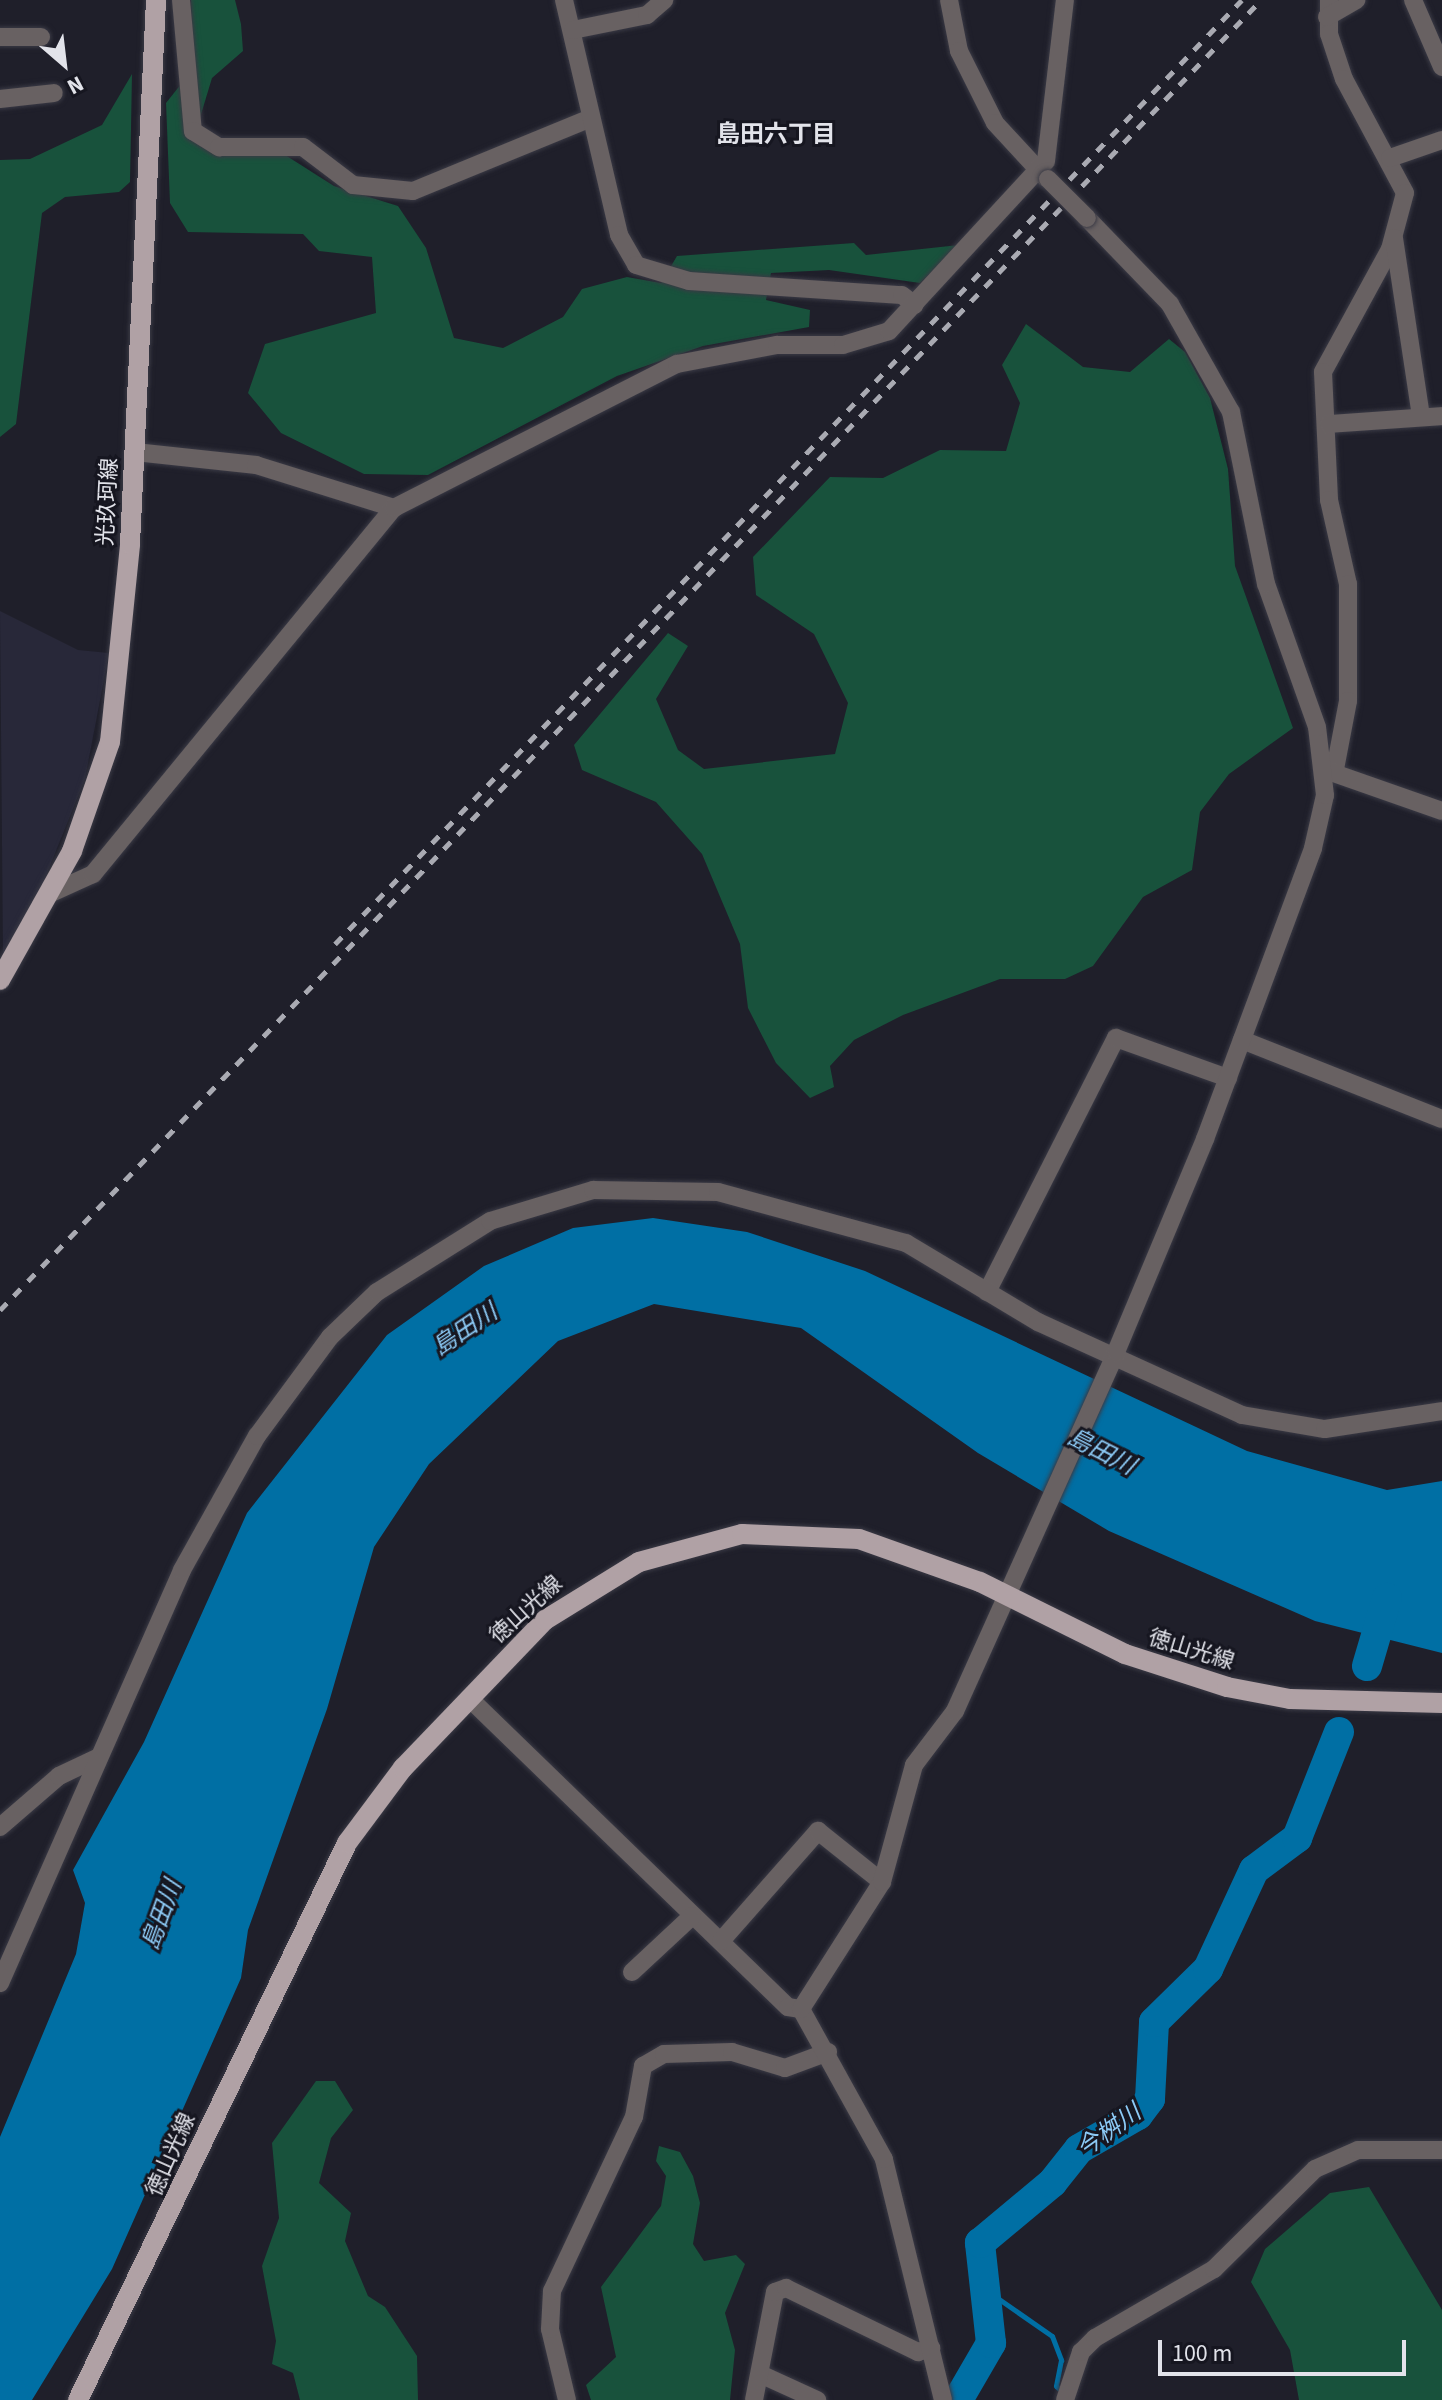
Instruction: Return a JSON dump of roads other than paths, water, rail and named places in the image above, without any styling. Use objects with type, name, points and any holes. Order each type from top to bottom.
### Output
[{"type":"main road","name":"光玖珂線","points":[[0,980],[51,893],[110,742],[135,452],[156,0]]},
{"type":"main road","name":"徳山光線","points":[[78,2400],[347,1843],[469,1698],[545,1620],[587,1588],[685,1545],[742,1534],[859,1539],[1014,1587],[1125,1654],[1227,1687],[1319,1701],[1442,1703]]},
{"type":"street","points":[[181,0],[193,131],[219,147],[303,147],[353,185],[413,191],[591,118]]},
{"type":"street","points":[[564,0],[619,235],[636,265],[689,281],[902,295],[915,305]]},
{"type":"street","points":[[573,30],[647,15],[664,0]]},
{"type":"street","points":[[949,0],[959,51],[983,101],[1043,175],[1177,313],[1231,412],[1266,584],[1305,688],[1330,770]]},
{"type":"street","points":[[51,893],[93,874],[394,508],[677,364],[777,345],[868,342],[915,305],[1043,175],[1051,148],[1065,0]]},
{"type":"street","points":[[801,2009],[882,1882],[914,1765],[955,1711],[1014,1587],[1228,1078],[1313,848],[1348,701],[1348,584],[1329,500],[1329,424],[1323,372],[1331,345],[1394,238],[1405,193],[1390,158],[1356,106],[1328,9],[1357,0]]},
{"type":"street","points":[[1413,0],[1442,67]]},
{"type":"street","points":[[0,37],[41,37]]},
{"type":"street","points":[[0,99],[54,93]]},
{"type":"street","points":[[1390,158],[1442,140]]},
{"type":"street","points":[[1394,238],[1421,417]]},
{"type":"street","points":[[1329,424],[1442,416]]},
{"type":"street","points":[[135,452],[256,465],[394,508]]},
{"type":"street","points":[[1330,770],[1442,811]]},
{"type":"street","points":[[987,1292],[1116,1038],[1228,1078]]},
{"type":"street","points":[[1242,1040],[1442,1119]]},
{"type":"street","points":[[0,1983],[182,1570],[257,1436],[330,1337],[377,1292],[490,1221],[593,1190],[718,1192],[868,1229],[1112,1360],[1206,1399],[1283,1426],[1325,1429],[1442,1411]]},
{"type":"street","points":[[469,1698],[788,2007],[801,2009],[828,2052],[884,2159],[942,2400]]},
{"type":"street","points":[[0,1827],[59,1776],[99,1757]]},
{"type":"street","points":[[721,1941],[818,1831],[882,1882]]},
{"type":"street","points":[[632,1972],[692,1916]]},
{"type":"street","points":[[567,2400],[550,2329],[552,2291],[634,2117],[643,2066],[664,2054],[732,2052],[785,2068],[828,2052]]},
{"type":"street","points":[[1065,2400],[1081,2352],[1095,2338],[1214,2269],[1315,2169],[1358,2150],[1442,2150]]},
{"type":"street","points":[[754,2400],[775,2292],[786,2288],[918,2352],[931,2348]]},
{"type":"street","points":[[760,2374],[817,2400]]},
{"type":"water","name":"島田川","points":[[653,1218],[747,1232],[865,1271],[1247,1451],[1387,1490],[1442,1481],[1442,1653],[1315,1621],[1109,1531],[978,1453],[801,1328],[654,1304],[558,1341],[429,1464],[374,1547],[327,1709],[248,1930],[241,1978],[112,2269],[32,2400],[0,2400],[0,2137],[76,1954],[85,1903],[73,1870],[144,1742],[247,1513],[387,1335],[484,1266],[573,1228]]},
{"type":"waterway","name":"今桝川","points":[[1367,1666],[1387,1598]]},
{"type":"waterway","name":"今桝川","points":[[958,2400],[991,2343],[980,2243],[1052,2183],[1079,2149],[1138,2115],[1150,2099],[1154,2022],[1208,1969],[1254,1870],[1297,1838],[1339,1732]]},
{"type":"waterway","points":[[986,2290],[1052,2336],[1061,2360],[1056,2386],[1063,2392]]},
{"type":"railway","points":[[335,944],[1242,0]]},
{"type":"railway","points":[[0,1310],[1261,0]]},
{"type":"district","name":"島田六丁目","points":[[776,135]]}]
